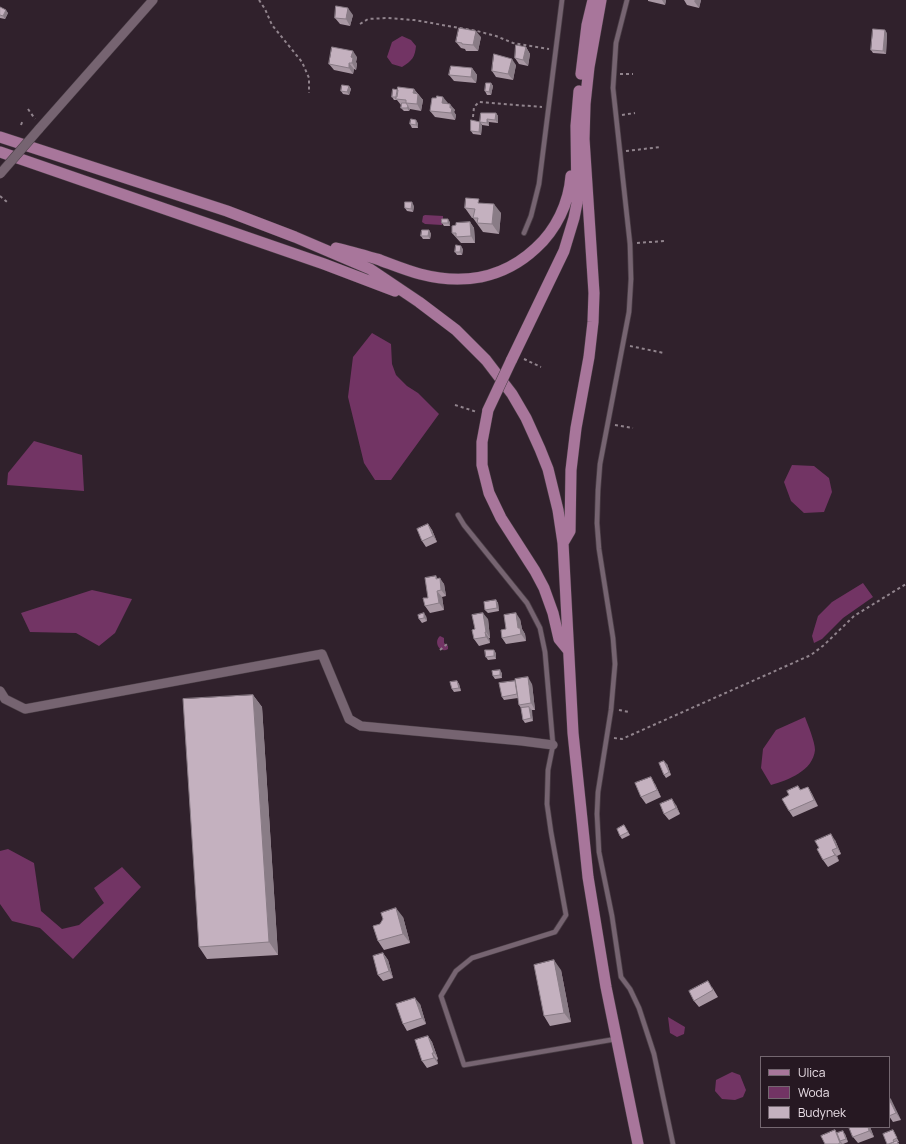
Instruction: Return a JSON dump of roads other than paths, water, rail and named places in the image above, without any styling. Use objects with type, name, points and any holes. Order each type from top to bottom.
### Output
[{"type":"main road","points":[[568,650],[560,639],[553,612],[544,588],[535,571],[501,518],[489,493],[482,464],[482,442],[488,413],[512,357],[564,252],[570,234],[577,203],[576,126],[582,60],[587,25],[593,0]]},
{"type":"main road","points":[[563,543],[570,531],[570,470],[589,357],[593,322],[594,293],[584,132],[589,67],[601,0]]},
{"type":"main road","points":[[0,137],[227,211],[295,236],[370,269],[414,298],[456,330],[486,360],[512,394],[526,418],[548,469],[558,510],[563,543],[573,733],[588,877],[606,987],[638,1144]]},
{"type":"main road","points":[[0,152],[324,264],[414,298]]},
{"type":"main road","points":[[295,236],[426,275],[457,280],[484,277],[497,273],[518,263],[546,238],[559,218],[566,203],[571,173],[576,166]]},
{"type":"street","points":[[0,174],[152,0]]},
{"type":"street","points":[[0,691],[5,700],[25,709],[322,654],[349,719],[361,726],[553,745]]},
{"type":"lane","points":[[524,233],[531,216],[539,184],[562,0]]},
{"type":"lane","points":[[628,0],[616,43],[613,74],[615,116],[630,244],[631,278],[629,312],[600,464],[598,490],[597,523],[599,549],[613,638],[615,664],[611,710],[598,792],[597,814],[600,852],[612,916],[621,977],[630,989],[639,1008],[654,1054],[673,1144]]},
{"type":"lane","points":[[458,515],[464,525],[527,603],[540,628],[545,652],[553,745],[548,770],[547,804],[566,915],[555,932],[472,958],[456,972],[441,996],[464,1065],[616,1039]]},
{"type":"water","points":[[402,36],[411,40],[416,46],[415,53],[412,58],[402,67],[392,64],[387,57],[392,42]]},
{"type":"water","points":[[423,216],[443,216],[442,225],[425,224],[422,222]]},
{"type":"water","points":[[372,333],[391,344],[392,364],[396,375],[407,386],[418,393],[439,414],[391,480],[375,480],[364,463],[348,397],[353,357]]},
{"type":"water","points":[[34,441],[82,455],[84,491],[7,485],[8,473]]},
{"type":"water","points":[[792,465],[814,466],[829,478],[832,492],[824,512],[804,513],[791,501],[784,482]]},
{"type":"water","points":[[863,583],[873,597],[843,618],[822,639],[814,643],[812,636],[818,616],[832,602]]},
{"type":"water","points":[[92,590],[132,599],[115,633],[99,646],[76,633],[30,632],[21,613]]},
{"type":"water","points":[[440,636],[444,638],[444,643],[448,646],[448,649],[442,650],[438,647],[437,641]]},
{"type":"water","points":[[805,717],[815,747],[810,764],[799,774],[771,785],[761,768],[763,749],[776,730]]},
{"type":"water","points":[[8,849],[34,863],[41,911],[62,929],[79,925],[104,903],[94,888],[122,867],[141,887],[73,959],[40,928],[12,921],[0,904],[0,851]]},
{"type":"water","points":[[668,1017],[685,1027],[684,1034],[677,1037],[670,1033]]},
{"type":"water","points":[[732,1072],[740,1075],[746,1090],[743,1097],[735,1100],[722,1099],[715,1091],[716,1080]]}]
